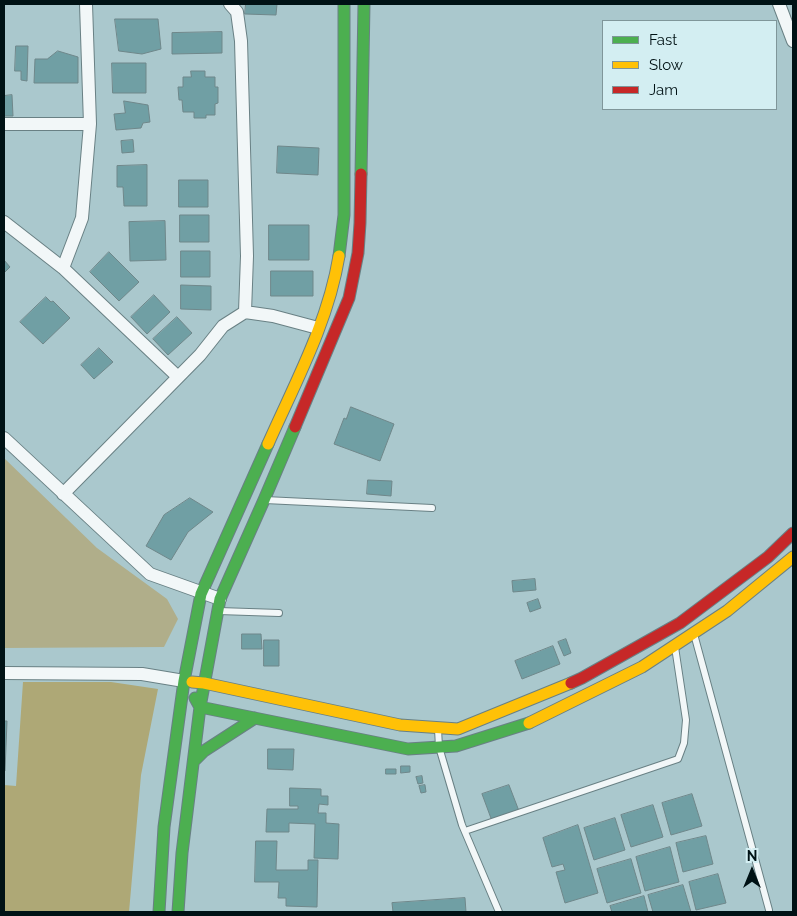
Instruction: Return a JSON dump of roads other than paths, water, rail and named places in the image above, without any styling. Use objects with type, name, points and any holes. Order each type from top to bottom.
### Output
[{"type":"street","points":[[63,268],[82,218],[90,124],[86,4]]},
{"type":"street","points":[[230,4],[237,12],[241,41],[247,256],[245,312]]},
{"type":"street","points":[[159,912],[164,827],[184,681],[201,594],[316,337],[337,271],[344,215],[344,4]]},
{"type":"street","points":[[178,912],[182,853],[200,707],[218,605],[349,298],[354,276],[358,253],[361,194],[364,4]]},
{"type":"street","points":[[779,4],[793,41]]},
{"type":"street","points":[[4,124],[90,124]]},
{"type":"street","points":[[4,222],[63,268],[178,377]]},
{"type":"street","points":[[63,494],[200,355],[223,326],[245,312],[272,316],[318,328]]},
{"type":"street","points":[[4,438],[150,574],[201,594],[218,605]]},
{"type":"street","points":[[4,673],[142,674],[204,683],[400,725],[458,729],[582,678],[680,623],[768,557],[793,533]]},
{"type":"street","points":[[184,681],[200,707],[408,749],[456,746],[527,724],[642,667],[727,611],[793,557]]},
{"type":"street","points":[[194,761],[204,751],[254,718]]},
{"type":"lane","points":[[264,500],[432,508]]},
{"type":"lane","points":[[218,605],[279,613]]},
{"type":"lane","points":[[694,633],[769,910]]},
{"type":"lane","points":[[464,831],[678,759],[684,743],[686,720],[675,645]]},
{"type":"lane","points":[[438,728],[439,747],[464,831],[499,912]]}]
